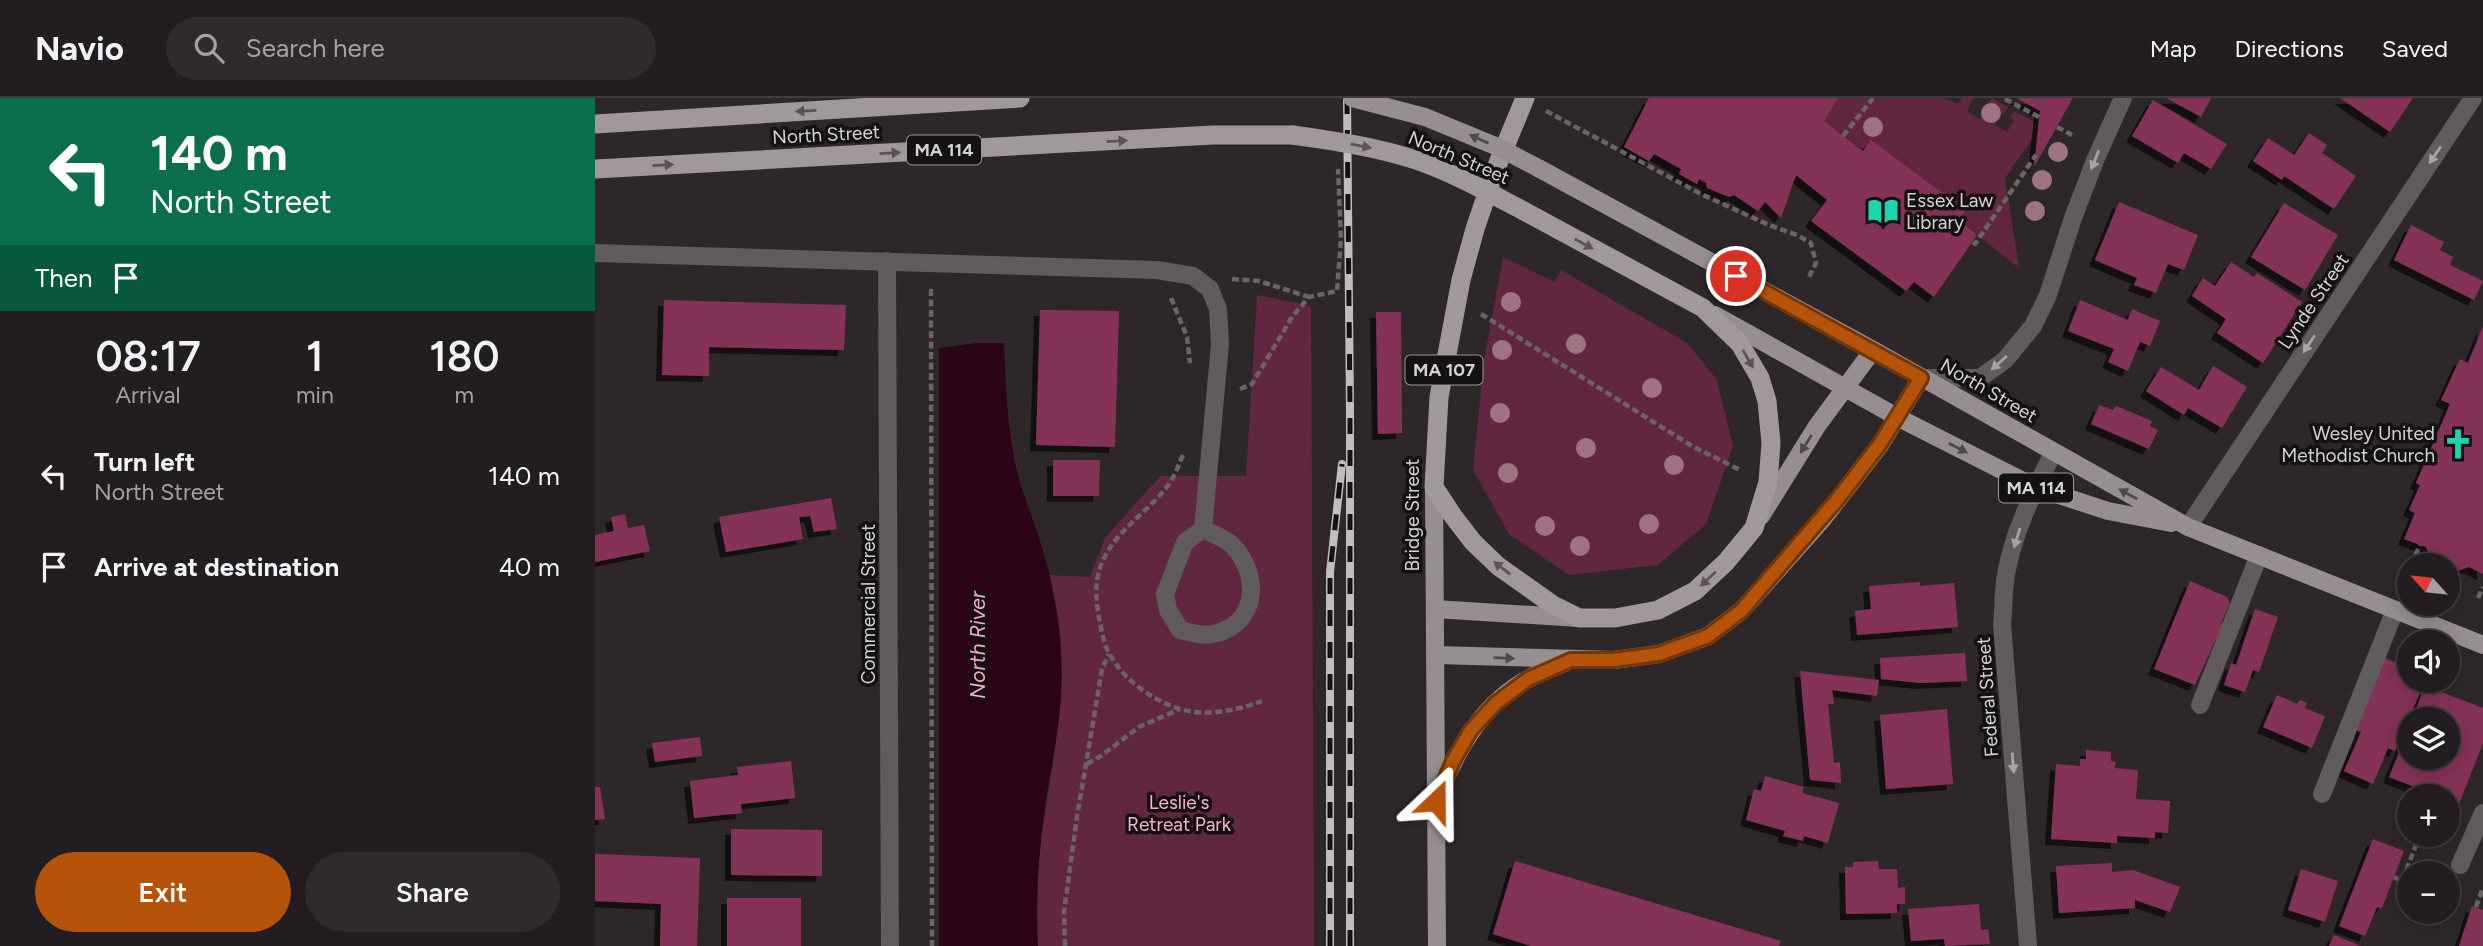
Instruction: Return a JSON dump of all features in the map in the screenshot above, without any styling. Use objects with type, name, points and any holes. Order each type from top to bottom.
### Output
[{"type":"highway","name":"North Street","points":[[595,124],[1020,98]]},
{"type":"highway","name":"Bridge Street","points":[[1434,487],[1439,397],[1461,280],[1494,173],[1525,99]]},
{"type":"highway","name":"North Street","points":[[595,169],[1213,135],[1293,135],[1381,150],[1418,161],[1466,181],[1703,308]]},
{"type":"highway","points":[[1434,487],[1473,542],[1498,566],[1553,605],[1579,618],[1615,618],[1658,610],[1695,591],[1726,562],[1754,528],[1768,482],[1771,443],[1767,401],[1760,378],[1740,344],[1703,308]]},
{"type":"main road","name":"North Street","points":[[1352,98],[1425,117],[1486,142],[1540,169],[1873,350],[2188,527],[2483,645]]},
{"type":"main road","name":"North Street","points":[[1703,308],[1897,417],[2035,487],[2108,511],[2188,527]]},
{"type":"main road","points":[[1754,528],[1844,387],[1873,350]]},
{"type":"main road","points":[[1436,655],[1614,660],[1659,654],[1708,636],[1741,611],[1822,520],[1880,444],[1921,378]]},
{"type":"main road","name":"Bridge Street","points":[[1434,487],[1437,946]]},
{"type":"main road","points":[[1435,609],[1579,618]]},
{"type":"main road","points":[[1436,801],[1453,761],[1471,730],[1496,703],[1528,679],[1571,660]]},
{"type":"street","points":[[1921,378],[1980,378],[2005,360],[2033,326],[2048,295],[2096,158],[2123,98]]},
{"type":"street","name":"Lynde Street","points":[[2188,527],[2473,98]]},
{"type":"street","points":[[595,253],[1157,270],[1193,276],[1210,289],[1218,309],[1220,344],[1203,529],[1185,542],[1165,594],[1168,610],[1180,630],[1196,635],[1218,633],[1239,621],[1252,601],[1250,572],[1231,545],[1203,529]]},
{"type":"street","name":"Commercial Street","points":[[887,261],[890,946]]},
{"type":"street","name":"Federal Street","points":[[2028,946],[2003,624],[2006,574],[2019,529],[2035,487],[2053,453]]},
{"type":"street","points":[[2200,705],[2259,555]]},
{"type":"street","points":[[2322,794],[2395,610]]},
{"type":"street","points":[[2461,865],[2483,813]]},
{"type":"path","points":[[1843,136],[1873,98]]},
{"type":"path","points":[[1525,99],[1670,178],[1811,243],[1816,263],[1808,279]]},
{"type":"path","points":[[2005,99],[2039,117]]},
{"type":"path","points":[[2057,127],[2072,135]]},
{"type":"path","points":[[1973,242],[1975,244],[2036,155]]},
{"type":"path","points":[[1193,276],[1259,281],[1309,297],[1337,291],[1341,238],[1338,165]]},
{"type":"path","points":[[931,263],[932,946]]},
{"type":"path","points":[[1157,270],[1182,320],[1187,337],[1191,374]]},
{"type":"path","points":[[1214,400],[1252,384],[1292,317],[1309,297]]},
{"type":"path","points":[[1480,314],[1692,446],[1740,470]]},
{"type":"path","points":[[1184,452],[1165,489],[1123,529],[1100,567],[1097,609],[1109,653],[1135,683],[1149,694],[1180,709],[1196,712],[1216,711],[1246,707],[1262,701]]},
{"type":"path","points":[[2416,553],[2420,544]]},
{"type":"path","points":[[2478,598],[2483,587]]},
{"type":"path","points":[[1065,946],[1064,912],[1086,764],[1102,669],[1109,653]]},
{"type":"path","points":[[1086,764],[1139,727],[1180,709]]},
{"type":"path","points":[[2394,877],[2402,881],[2416,847]]},
{"type":"path","points":[[2476,908],[2483,888]]},
{"type":"green space","points":[[1838,98],[1944,98],[1958,104],[1962,98],[1973,98],[1967,111],[1980,119],[1992,98],[2008,107],[2004,114],[2001,113],[1995,125],[2007,132],[2014,120],[2010,118],[2014,111],[2033,121],[2033,138],[2005,178],[2019,268],[1959,220],[1824,121]]},
{"type":"green space","points":[[1503,257],[1554,282],[1561,270],[1687,343],[1717,380],[1733,446],[1706,524],[1658,565],[1569,575],[1509,534],[1473,470],[1484,360]]},
{"type":"green space","name":"Leslie's Retreat Park","points":[[1257,295],[1311,306],[1314,946],[1038,946],[1037,871],[1061,686],[1057,612],[1048,575],[1090,577],[1105,538],[1160,476],[1246,476]]},
{"type":"water","name":"North River","points":[[1004,343],[1014,459],[1048,569],[1059,626],[1062,672],[1060,706],[1041,847],[1037,906],[1038,946],[939,946],[939,348]]},
{"type":"building","points":[[1649,98],[1838,98],[1824,121],[1863,151],[1871,140],[1965,210],[1959,220],[1977,235],[1934,297],[1914,282],[1906,291],[1811,221],[1827,200],[1796,175],[1781,218],[1765,202],[1758,211],[1734,195],[1729,197],[1707,188],[1706,183],[1699,179],[1697,184],[1679,174],[1681,169],[1654,154],[1649,161],[1624,147]]},
{"type":"building","points":[[2016,98],[2073,98],[2034,167],[2040,111]]},
{"type":"building","points":[[2166,98],[2211,98],[2201,117]]},
{"type":"building","points":[[2340,98],[2413,98],[2390,132]]},
{"type":"building","points":[[2153,100],[2227,144],[2211,169],[2184,153],[2178,163],[2132,136]]},
{"type":"building","points":[[2309,133],[2327,145],[2322,153],[2356,176],[2334,209],[2284,176],[2282,180],[2253,161],[2268,138],[2294,155]]},
{"type":"building","points":[[2119,202],[2198,235],[2184,270],[2168,264],[2156,293],[2134,285],[2137,278],[2095,260]]},
{"type":"building","points":[[2284,203],[2338,235],[2305,290],[2251,257]]},
{"type":"building","points":[[2411,225],[2444,242],[2440,250],[2453,257],[2450,265],[2483,281],[2474,300],[2394,260]]},
{"type":"building","points":[[2231,262],[2254,277],[2257,273],[2302,302],[2263,363],[2217,333],[2226,319],[2192,296],[2203,278],[2215,286]]},
{"type":"building","points":[[664,300],[846,305],[844,350],[709,347],[709,376],[662,375]]},
{"type":"building","points":[[2080,300],[2128,320],[2132,309],[2160,321],[2150,346],[2140,342],[2128,371],[2108,362],[2114,349],[2068,331]]},
{"type":"building","points":[[1040,310],[1119,311],[1115,447],[1036,445]]},
{"type":"building","points":[[1376,312],[1401,312],[1402,433],[1378,434]]},
{"type":"building","name":"Wesley United Methodist Church","points":[[2483,326],[2483,574],[2469,567],[2461,570],[2461,553],[2428,553],[2426,547],[2404,539],[2415,513],[2409,510],[2420,485],[2416,483],[2450,404],[2441,400],[2460,359],[2468,363]]},
{"type":"building","points":[[2213,366],[2247,387],[2222,428],[2188,408],[2184,415],[2146,391],[2161,367],[2199,390]]},
{"type":"building","points":[[2099,405],[2113,410],[2116,406],[2152,421],[2150,426],[2158,430],[2149,449],[2091,424]]},
{"type":"building","points":[[1053,460],[1100,460],[1099,496],[1053,496]]},
{"type":"building","points":[[831,498],[837,529],[814,532],[810,516],[799,517],[803,539],[726,552],[719,517]]},
{"type":"building","points":[[625,514],[628,528],[644,525],[650,551],[595,562],[595,535],[614,531],[611,517]]},
{"type":"building","points":[[2190,581],[2227,597],[2230,603],[2222,621],[2223,629],[2195,685],[2154,669]]},
{"type":"building","points":[[1920,582],[1920,586],[1954,583],[1958,627],[1857,635],[1855,611],[1871,609],[1869,586]]},
{"type":"building","points":[[2255,609],[2278,617],[2259,672],[2253,670],[2245,692],[2224,685],[2231,663],[2236,665]]},
{"type":"building","points":[[1965,653],[1967,681],[1921,683],[1881,679],[1880,658]]},
{"type":"building","points":[[2385,658],[2397,663],[2397,693],[2420,693],[2414,707],[2397,707],[2397,746],[2395,751],[2388,748],[2373,784],[2344,771],[2361,732],[2355,730]]},
{"type":"building","points":[[1800,671],[1879,680],[1877,696],[1832,690],[1834,704],[1828,704],[1834,763],[1840,762],[1841,783],[1810,780]]},
{"type":"building","points":[[2422,693],[2443,693],[2483,708],[2483,743],[2460,801],[2460,784],[2407,784],[2389,777],[2397,757],[2397,770],[2460,770],[2460,707],[2417,707]]},
{"type":"building","points":[[2277,695],[2297,704],[2300,700],[2307,703],[2305,708],[2325,716],[2312,748],[2263,727]]},
{"type":"building","points":[[1947,709],[1953,784],[1886,789],[1880,715]]},
{"type":"building","points":[[700,737],[702,756],[655,762],[652,743]]},
{"type":"building","points":[[2086,750],[2111,752],[2111,761],[2116,762],[2115,768],[2138,770],[2136,799],[2170,801],[2168,833],[2155,832],[2155,838],[2117,836],[2117,843],[2051,839],[2056,764],[2080,766],[2080,759],[2086,759]]},
{"type":"building","points":[[791,761],[795,798],[741,804],[742,813],[694,818],[690,781],[738,775],[737,767]]},
{"type":"building","points":[[1765,776],[1804,787],[1802,793],[1839,803],[1828,843],[1804,836],[1803,841],[1783,836],[1785,831],[1746,820],[1754,789],[1761,791]]},
{"type":"building","points":[[595,787],[600,787],[605,819],[595,820]]},
{"type":"building","points":[[731,829],[822,830],[822,876],[731,875]]},
{"type":"building","points":[[2373,839],[2404,851],[2400,861],[2397,861],[2397,869],[2382,908],[2377,907],[2365,936],[2339,926]]},
{"type":"building","points":[[595,854],[700,858],[697,946],[660,946],[661,904],[595,901]]},
{"type":"building","points":[[1515,861],[1781,941],[1779,946],[1531,946],[1493,934]]},
{"type":"building","points":[[1878,861],[1879,869],[1897,869],[1898,888],[1905,887],[1905,904],[1897,904],[1897,913],[1846,914],[1845,867],[1853,867],[1853,862]]},
{"type":"building","points":[[2112,863],[2112,872],[2133,870],[2180,887],[2170,912],[2135,900],[2135,908],[2059,913],[2056,866]]},
{"type":"building","points":[[2301,869],[2338,881],[2325,922],[2288,910]]},
{"type":"building","points":[[727,898],[801,898],[801,946],[727,946]]},
{"type":"building","points":[[1979,904],[1981,930],[1988,929],[1990,944],[1945,946],[1944,939],[1911,941],[1908,909]]},
{"type":"building","points":[[2472,906],[2483,910],[2483,946],[2459,946]]},
{"type":"building","points":[[2334,935],[2361,946],[2329,946]]},
{"type":"railway","points":[[1347,98],[1350,946]]},
{"type":"railway","points":[[1330,946],[1330,572],[1342,464]]},
{"type":"place","name":"Essex Law Library","points":[[1883,211]]},
{"type":"place","name":"Wesley United Methodist Church","points":[[2458,444]]},
{"type":"route","points":[[1436,801],[1453,761],[1471,730],[1496,703],[1528,679],[1571,660],[1614,660],[1659,654],[1708,636],[1741,611],[1822,520],[1880,444],[1921,378],[1736,276]]}]
